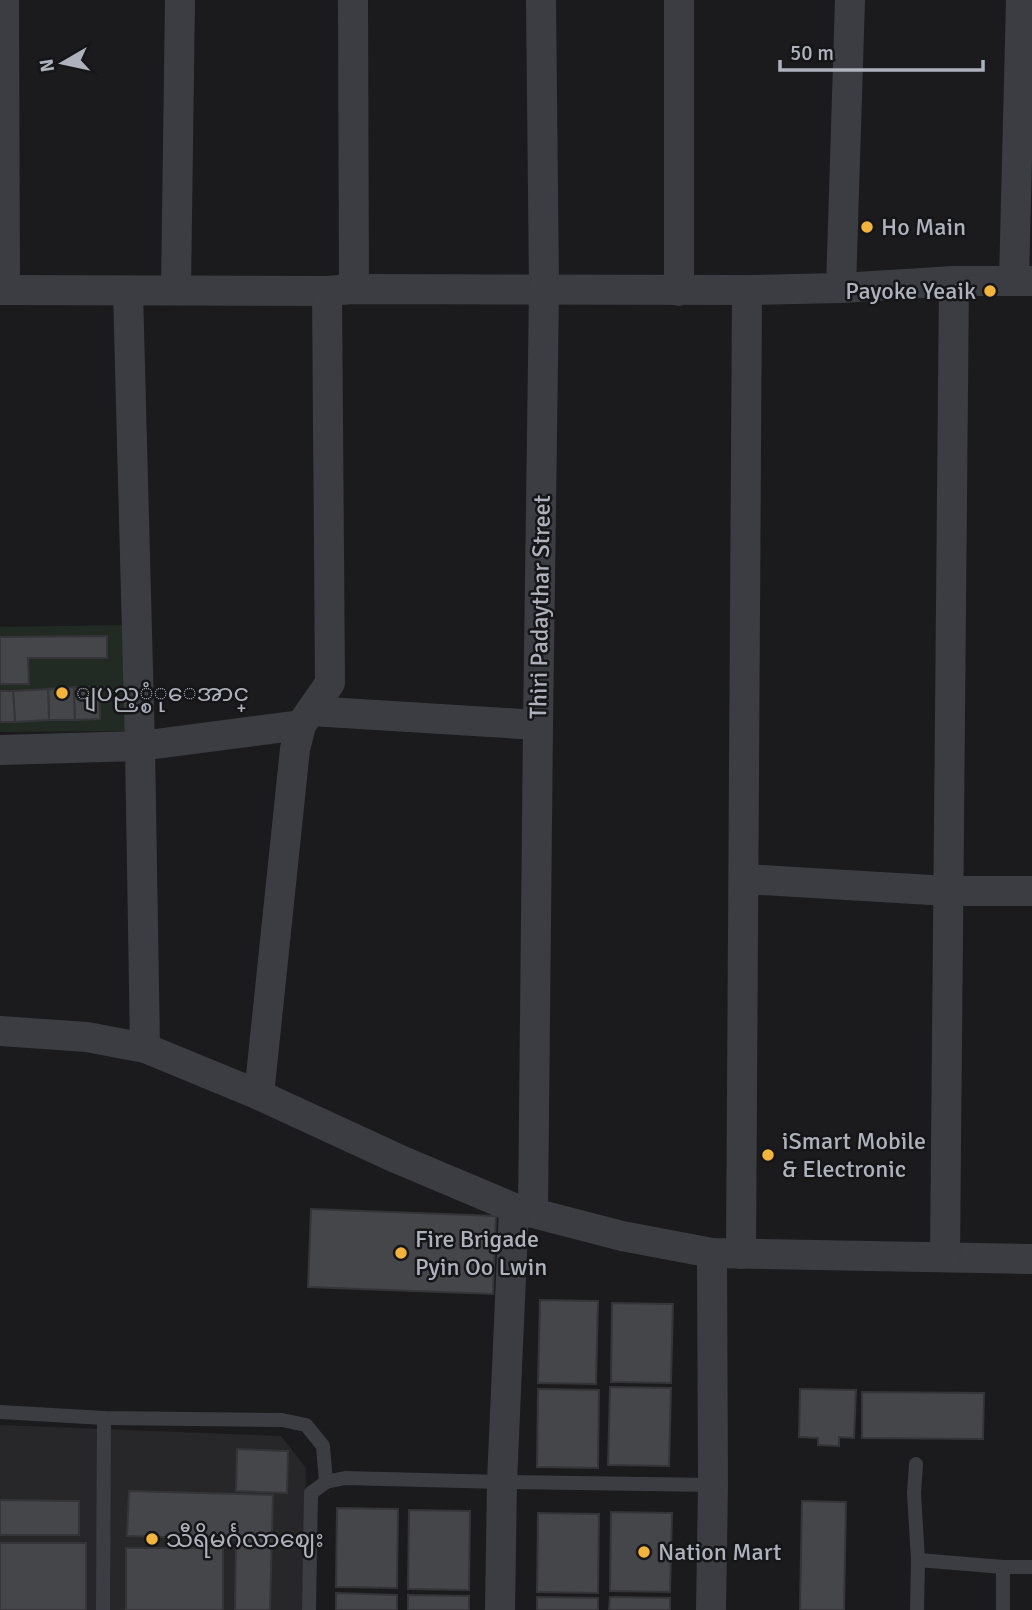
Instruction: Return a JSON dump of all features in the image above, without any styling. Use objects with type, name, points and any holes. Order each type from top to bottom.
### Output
[{"type":"street","points":[[4,0],[3,290],[128,291],[747,290],[1023,280],[1021,0]]},
{"type":"street","points":[[176,290],[180,0]]},
{"type":"street","points":[[259,1095],[295,749],[306,718],[330,682],[340,290],[353,0]]},
{"type":"street","name":"Thiri Padaythar Street","points":[[500,1610],[502,1482],[524,1211],[538,725],[544,289],[541,0]]},
{"type":"street","points":[[679,0],[679,290]]},
{"type":"street","points":[[841,288],[850,0]]},
{"type":"street","points":[[945,1257],[954,281]]},
{"type":"street","points":[[741,1254],[747,290]]},
{"type":"street","points":[[128,291],[145,1048]]},
{"type":"street","points":[[0,750],[140,746],[306,718],[538,725]]},
{"type":"street","points":[[744,879],[948,891],[1032,891]]},
{"type":"street","points":[[0,1031],[87,1037],[145,1048],[524,1211],[622,1236],[712,1253],[1032,1259]]},
{"type":"street","points":[[711,1610],[712,1253]]},
{"type":"lane","points":[[0,1412],[104,1418],[282,1420],[306,1425],[323,1446],[326,1482]]},
{"type":"lane","points":[[103,1610],[104,1418]]},
{"type":"lane","points":[[916,1464],[914,1493],[918,1560],[917,1610]]},
{"type":"lane","points":[[309,1610],[311,1493],[326,1482],[345,1478],[713,1485]]},
{"type":"lane","points":[[918,1560],[1032,1567]]},
{"type":"lane","points":[[1003,1567],[1003,1610]]},
{"type":"shaded area","name":"ျပည့္စံုေအာင္","points":[[123,625],[125,731],[0,732],[0,627]]},
{"type":"shaded area","name":"သီရိမင်္ဂလာဈေး","points":[[0,1425],[281,1436],[306,1468],[302,1610],[0,1610]]},
{"type":"building","points":[[107,636],[107,658],[28,658],[29,684],[0,684],[0,637]]},
{"type":"building","points":[[74,687],[75,720],[49,720],[48,689]]},
{"type":"building","points":[[74,687],[99,687],[100,719],[75,720]]},
{"type":"building","points":[[48,689],[49,720],[15,722],[13,691]]},
{"type":"building","points":[[0,691],[13,691],[15,722],[0,722]]},
{"type":"building","points":[[311,1209],[496,1216],[493,1294],[308,1287]]},
{"type":"building","points":[[540,1300],[598,1301],[596,1384],[538,1383]]},
{"type":"building","points":[[612,1303],[673,1304],[671,1383],[611,1382]]},
{"type":"building","points":[[610,1387],[671,1388],[669,1466],[608,1465]]},
{"type":"building","points":[[538,1389],[599,1390],[598,1468],[537,1467]]},
{"type":"building","points":[[800,1389],[856,1390],[854,1438],[839,1437],[839,1446],[818,1445],[818,1438],[799,1437]]},
{"type":"building","points":[[862,1392],[984,1393],[983,1439],[862,1438]]},
{"type":"building","points":[[237,1449],[288,1451],[287,1493],[236,1491]]},
{"type":"building","points":[[129,1491],[273,1495],[270,1610],[235,1610],[236,1539],[127,1536]]},
{"type":"building","points":[[0,1500],[79,1501],[79,1535],[0,1535]]},
{"type":"building","points":[[802,1501],[846,1502],[844,1610],[800,1610]]},
{"type":"building","points":[[337,1508],[398,1509],[397,1588],[336,1587]]},
{"type":"building","points":[[409,1510],[470,1511],[469,1590],[408,1589]]},
{"type":"building","points":[[611,1512],[672,1513],[670,1592],[610,1591]]},
{"type":"building","points":[[538,1513],[599,1514],[598,1593],[537,1592]]},
{"type":"building","points":[[0,1543],[86,1543],[86,1610],[0,1610]]},
{"type":"building","points":[[126,1548],[223,1548],[223,1610],[126,1610]]},
{"type":"building","points":[[336,1593],[397,1595],[397,1610],[336,1610]]},
{"type":"building","points":[[408,1595],[469,1596],[469,1610],[408,1610]]},
{"type":"building","points":[[537,1597],[598,1598],[598,1610],[537,1610]]},
{"type":"building","points":[[610,1597],[670,1598],[670,1610],[609,1610]]},
{"type":"place","name":"Ho Main","points":[[867,227]]},
{"type":"place","name":"Payoke Yeaik","points":[[990,291]]},
{"type":"place","name":"ျပည့္စံုေအာင္","points":[[62,693]]},
{"type":"place","name":"iSmart Mobile & Electronic","points":[[768,1155]]},
{"type":"place","name":"Fire Brigade Pyin Oo Lwin","points":[[401,1253]]},
{"type":"place","name":"သီရိမင်္ဂလာဈေး","points":[[152,1539]]},
{"type":"place","name":"Nation Mart","points":[[644,1552]]}]
